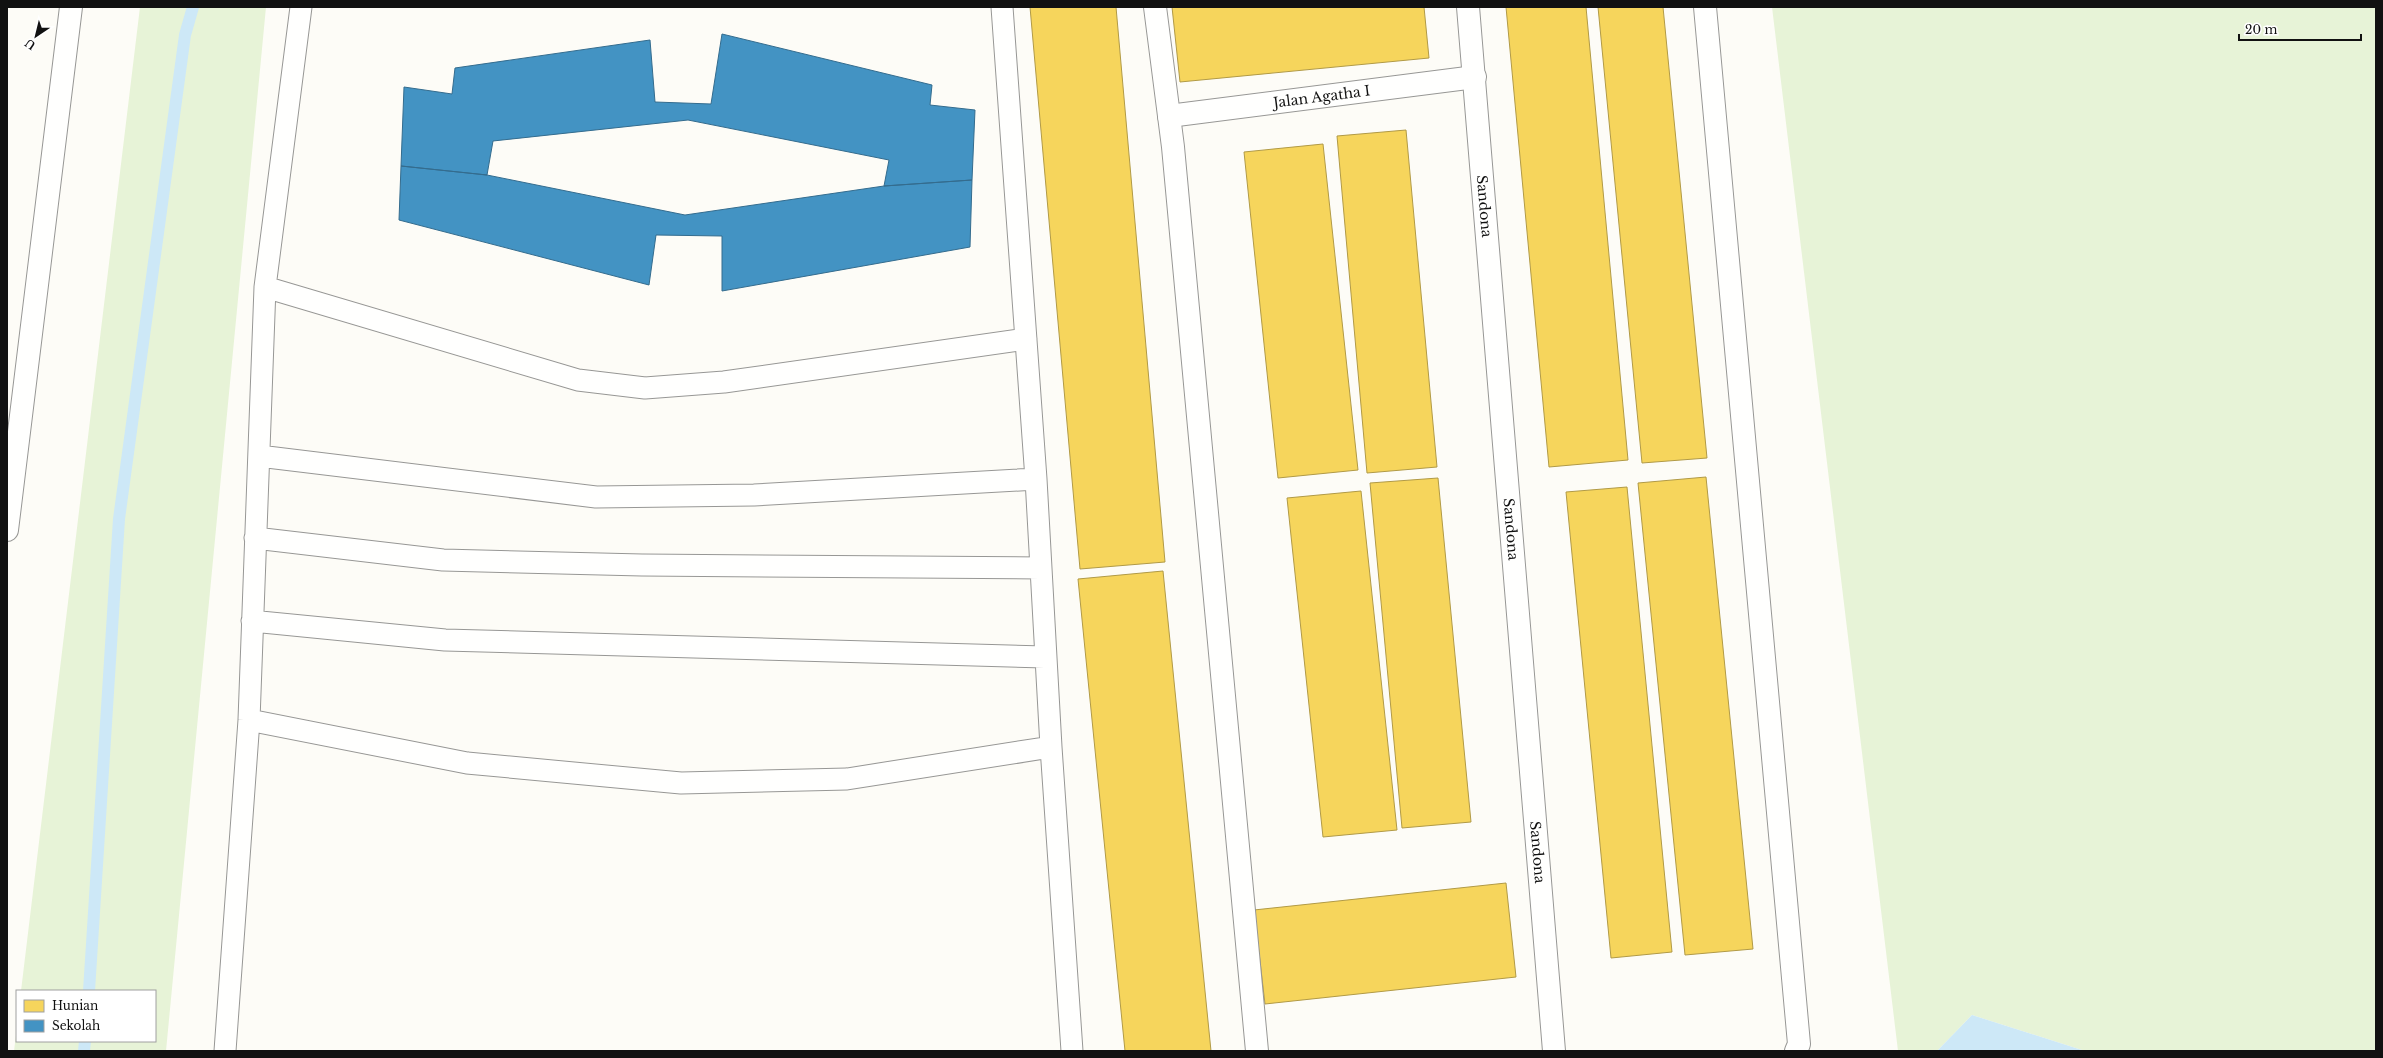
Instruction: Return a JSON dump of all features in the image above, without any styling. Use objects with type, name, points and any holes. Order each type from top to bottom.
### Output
[{"type":"street","points":[[7,530],[71,7]]},
{"type":"street","points":[[1155,7],[1169,116],[1257,1051]]},
{"type":"street","name":"Sandona","points":[[1468,7],[1475,77],[1554,1051]]},
{"type":"street","points":[[1705,7],[1799,1044],[1796,1051]]},
{"type":"street","name":"Jalan Agatha I","points":[[1169,116],[1475,77]]},
{"type":"lane","points":[[225,1051],[249,720],[265,287],[301,7]]},
{"type":"lane","points":[[1002,7],[1036,479],[1045,657],[1072,1051]]},
{"type":"lane","points":[[265,287],[578,380],[645,388],[724,382],[1026,339]]},
{"type":"lane","points":[[259,456],[596,497],[754,495],[1036,479]]},
{"type":"lane","points":[[256,538],[443,560],[642,565],[1040,568]]},
{"type":"lane","points":[[252,621],[445,640],[1045,657]]},
{"type":"lane","points":[[249,720],[467,763],[681,782],[847,779],[1051,747]]},
{"type":"green space","points":[[140,7],[266,7],[166,1051],[14,1051],[16,1035],[16,1042],[156,1042],[156,990],[21,990]]},
{"type":"green space","points":[[1772,7],[2376,7],[2376,1051],[2085,1051],[1972,1015],[1937,1051],[1898,1051]]},
{"type":"water","points":[[1972,1015],[2085,1051],[1937,1051]]},
{"type":"building: Hunian","points":[[1030,7],[1116,7],[1165,562],[1080,569]]},
{"type":"building: Hunian","points":[[1172,7],[1424,7],[1429,58],[1180,82]]},
{"type":"building: Hunian","points":[[1506,7],[1586,7],[1628,460],[1549,467]]},
{"type":"building: Hunian","points":[[1598,7],[1663,7],[1707,458],[1642,463]]},
{"type":"building: Hunian","points":[[1406,130],[1437,467],[1367,473],[1337,136]]},
{"type":"building: Hunian","points":[[1323,144],[1358,470],[1278,478],[1244,152]]},
{"type":"building: Hunian","points":[[1706,477],[1753,949],[1685,955],[1638,483]]},
{"type":"building: Hunian","points":[[1438,478],[1471,822],[1402,828],[1370,483]]},
{"type":"building: Hunian","points":[[1627,487],[1672,952],[1611,958],[1566,492]]},
{"type":"building: Hunian","points":[[1361,491],[1397,830],[1323,837],[1287,498]]},
{"type":"building: Hunian","points":[[1163,571],[1211,1051],[1125,1051],[1078,579]]},
{"type":"building: Hunian","points":[[1506,883],[1516,977],[1265,1004],[1254,910]]},
{"type":"building: Sekolah","points":[[722,34],[932,85],[930,105],[975,110],[972,180],[884,186],[889,160],[688,120],[493,141],[487,175],[401,166],[404,87],[452,94],[455,68],[650,40],[655,102],[711,104]]},
{"type":"building: Sekolah","points":[[401,166],[487,175],[685,215],[884,186],[972,180],[970,247],[722,291],[722,236],[656,235],[649,285],[399,220]]},
{"type":"waterway","points":[[89,990],[119,519],[185,35],[193,7]]},
{"type":"waterway","points":[[84,1051],[85,1042]]}]
